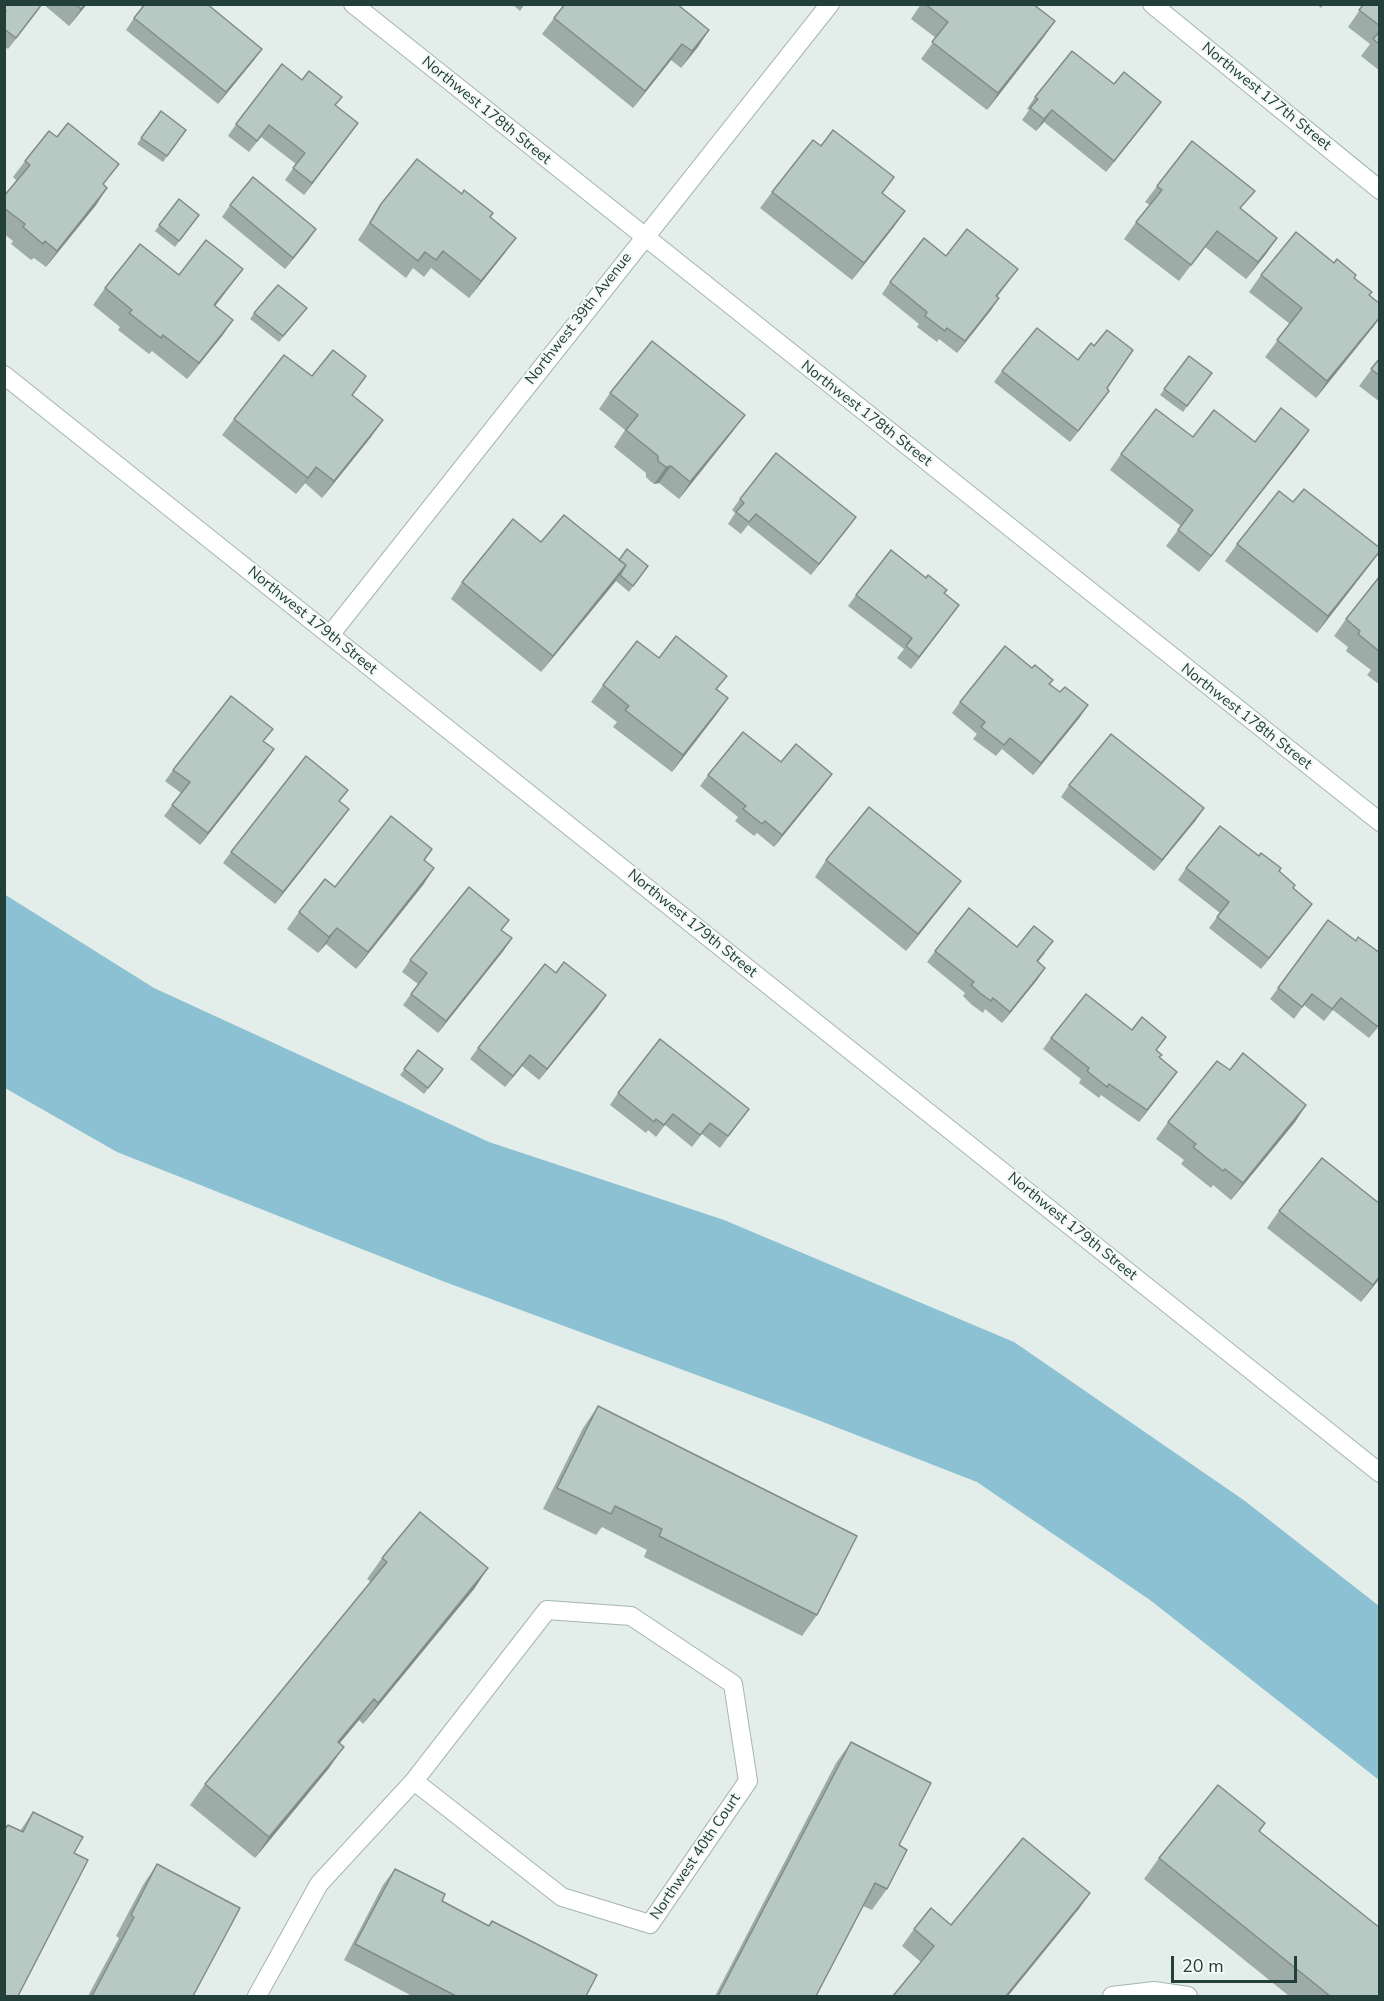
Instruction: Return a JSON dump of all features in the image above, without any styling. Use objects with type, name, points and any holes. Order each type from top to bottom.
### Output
[{"type":"street","name":"Northwest 178th Street","points":[[353,4],[1380,822]]},
{"type":"street","name":"Northwest 39th Avenue","points":[[330,635],[830,4]]},
{"type":"street","name":"Northwest 177th Street","points":[[1152,4],[1380,190]]},
{"type":"street","name":"Northwest 179th Street","points":[[4,375],[1380,1473]]},
{"type":"street","name":"Northwest 40th Court","points":[[257,1996],[319,1884],[414,1781],[547,1610],[631,1616],[734,1684],[748,1781],[650,1924],[562,1898],[414,1781]]},
{"type":"street","points":[[1112,1996],[1154,1991],[1188,1996]]},
{"type":"water","points":[[4,894],[154,988],[489,1142],[724,1220],[1014,1342],[1245,1501],[1379,1606],[1379,1780],[1150,1600],[977,1482],[805,1415],[445,1282],[117,1152],[5,1088]]},
{"type":"building","points":[[4,4],[42,4],[16,38],[4,29],[6,11]]},
{"type":"building","points":[[75,4],[85,4],[81,9]]},
{"type":"building","points":[[145,4],[207,4],[262,49],[226,92],[134,18]]},
{"type":"building","points":[[565,4],[677,4],[709,30],[692,51],[682,44],[645,91],[554,18]]},
{"type":"building","points":[[925,4],[1033,4],[1055,21],[998,93],[932,42],[948,22]]},
{"type":"building","points":[[1364,4],[1380,4],[1380,26],[1359,10]]},
{"type":"building","points":[[1380,31],[1380,45],[1373,39]]},
{"type":"building","points":[[1072,51],[1114,84],[1124,72],[1161,102],[1114,161],[1052,110],[1044,119],[1030,108],[1038,99],[1035,97]]},
{"type":"building","points":[[282,64],[302,80],[309,71],[342,97],[335,105],[358,123],[312,183],[293,168],[305,153],[269,125],[257,141],[236,124]]},
{"type":"building","points":[[161,111],[186,130],[167,156],[141,138]]},
{"type":"building","points":[[68,123],[119,164],[103,184],[107,188],[57,251],[45,241],[43,244],[23,227],[25,224],[4,208],[4,196],[30,165],[25,161],[49,131],[57,137]]},
{"type":"building","points":[[833,130],[894,177],[882,193],[905,211],[864,263],[772,192],[813,140],[821,146]]},
{"type":"building","points":[[1192,141],[1255,191],[1240,208],[1277,238],[1258,262],[1217,231],[1191,265],[1136,222],[1162,190],[1157,186]]},
{"type":"building","points":[[417,159],[462,194],[464,190],[493,213],[490,217],[516,238],[481,281],[443,251],[436,260],[425,252],[418,261],[370,223],[381,204]]},
{"type":"building","points":[[253,177],[316,229],[293,258],[230,205]]},
{"type":"building","points":[[179,199],[199,215],[179,241],[159,225]]},
{"type":"building","points":[[967,229],[1018,269],[996,296],[999,298],[965,341],[947,328],[945,331],[925,316],[927,312],[890,282],[924,238],[946,256]]},
{"type":"building","points":[[1296,232],[1334,263],[1337,259],[1356,275],[1354,278],[1372,292],[1369,295],[1380,304],[1380,317],[1327,381],[1277,340],[1302,308],[1261,275]]},
{"type":"building","points":[[206,240],[243,269],[214,305],[233,320],[199,363],[163,335],[161,338],[129,313],[132,310],[105,288],[140,244],[179,275]]},
{"type":"building","points":[[278,285],[307,308],[283,336],[254,313]]},
{"type":"building","points":[[1037,328],[1078,360],[1091,343],[1094,346],[1107,330],[1133,350],[1107,388],[1109,391],[1078,431],[1002,371]]},
{"type":"building","points":[[652,341],[745,415],[690,482],[671,466],[666,467],[658,461],[658,456],[626,430],[638,415],[610,393]]},
{"type":"building","points":[[333,350],[366,376],[352,395],[383,420],[334,481],[316,467],[308,478],[234,419],[284,355],[312,376]]},
{"type":"building","points":[[1189,356],[1212,373],[1187,406],[1164,389]]},
{"type":"building","points":[[1380,358],[1380,376],[1371,369]]},
{"type":"building","points":[[1281,408],[1309,430],[1211,556],[1178,530],[1193,510],[1121,454],[1156,409],[1193,437],[1214,410],[1255,442]]},
{"type":"building","points":[[776,453],[856,517],[819,564],[756,514],[749,522],[736,512],[744,503],[740,499]]},
{"type":"building","points":[[1304,489],[1380,548],[1380,551],[1328,616],[1237,544],[1279,491],[1293,502]]},
{"type":"building","points":[[564,515],[626,565],[553,656],[462,582],[513,519],[541,542]]},
{"type":"building","points":[[627,549],[648,566],[633,586],[620,575],[626,565],[619,560]]},
{"type":"building","points":[[891,550],[926,578],[928,575],[947,590],[944,593],[959,605],[919,657],[906,646],[912,638],[856,595]]},
{"type":"building","points":[[1380,576],[1380,652],[1358,634],[1360,631],[1346,619]]},
{"type":"building","points":[[676,636],[727,676],[716,689],[728,698],[683,755],[625,710],[629,706],[603,685],[637,641],[659,658]]},
{"type":"building","points":[[1005,646],[1032,668],[1035,665],[1053,680],[1049,684],[1060,692],[1065,687],[1088,705],[1041,763],[1010,738],[1004,745],[981,727],[985,722],[960,702]]},
{"type":"building","points":[[231,696],[273,729],[263,741],[274,749],[208,833],[172,805],[190,782],[173,770]]},
{"type":"building","points":[[743,732],[781,762],[796,744],[832,774],[782,835],[765,821],[762,824],[743,809],[746,806],[708,775]]},
{"type":"building","points":[[1111,734],[1204,808],[1162,860],[1069,785]]},
{"type":"building","points":[[306,756],[348,790],[339,801],[349,809],[283,892],[231,852]]},
{"type":"building","points":[[869,807],[961,881],[918,934],[826,860]]},
{"type":"building","points":[[391,816],[432,849],[424,860],[434,868],[368,952],[337,928],[329,937],[299,912],[325,879],[335,887]]},
{"type":"building","points":[[1220,826],[1259,856],[1261,853],[1281,868],[1279,871],[1295,885],[1293,888],[1312,904],[1269,958],[1217,917],[1229,902],[1186,868]]},
{"type":"building","points":[[469,887],[509,920],[501,930],[512,938],[446,1021],[411,994],[427,973],[410,960]]},
{"type":"building","points":[[969,908],[1017,947],[1034,926],[1053,941],[1037,961],[1045,968],[1010,1012],[993,998],[991,1001],[980,993],[971,985],[974,982],[935,951]]},
{"type":"building","points":[[1328,920],[1356,941],[1358,937],[1380,953],[1380,1024],[1377,1026],[1341,998],[1332,1009],[1312,994],[1302,1007],[1278,988]]},
{"type":"building","points":[[564,962],[606,995],[547,1069],[530,1055],[513,1076],[478,1048],[545,964],[556,973]]},
{"type":"building","points":[[1086,994],[1132,1030],[1142,1017],[1166,1037],[1156,1050],[1162,1055],[1159,1057],[1177,1072],[1147,1110],[1109,1084],[1107,1087],[1087,1071],[1089,1068],[1051,1038]]},
{"type":"building","points":[[660,1039],[749,1109],[728,1136],[710,1123],[700,1135],[673,1114],[664,1125],[656,1119],[654,1122],[618,1093]]},
{"type":"building","points":[[418,1050],[443,1069],[428,1088],[404,1069]]},
{"type":"building","points":[[1243,1053],[1306,1105],[1243,1183],[1225,1169],[1223,1171],[1193,1147],[1196,1144],[1168,1122],[1217,1061],[1230,1070]]},
{"type":"building","points":[[1322,1158],[1380,1204],[1380,1276],[1373,1285],[1279,1211]]},
{"type":"building","points":[[598,1406],[857,1536],[817,1615],[659,1536],[662,1529],[615,1506],[611,1514],[557,1488]]},
{"type":"building","points":[[420,1512],[488,1568],[378,1703],[374,1699],[338,1742],[344,1747],[269,1837],[205,1784],[387,1562],[382,1558]]},
{"type":"building","points":[[851,1742],[931,1783],[899,1845],[907,1850],[887,1889],[875,1883],[816,1996],[718,1996]]},
{"type":"building","points":[[1218,1785],[1265,1823],[1259,1831],[1380,1928],[1380,1996],[1330,1996],[1159,1858]]},
{"type":"building","points":[[33,1812],[83,1837],[74,1853],[88,1860],[18,1996],[4,1996],[4,1830],[8,1825],[23,1832]]},
{"type":"building","points":[[1023,1838],[1090,1893],[1006,1996],[893,1996],[934,1946],[914,1929],[931,1908],[951,1925]]},
{"type":"building","points":[[157,1864],[240,1908],[193,1996],[92,1996],[134,1917],[131,1915]]},
{"type":"building","points":[[395,1869],[445,1894],[442,1901],[489,1926],[492,1921],[597,1975],[586,1996],[456,1996],[355,1944]]}]
